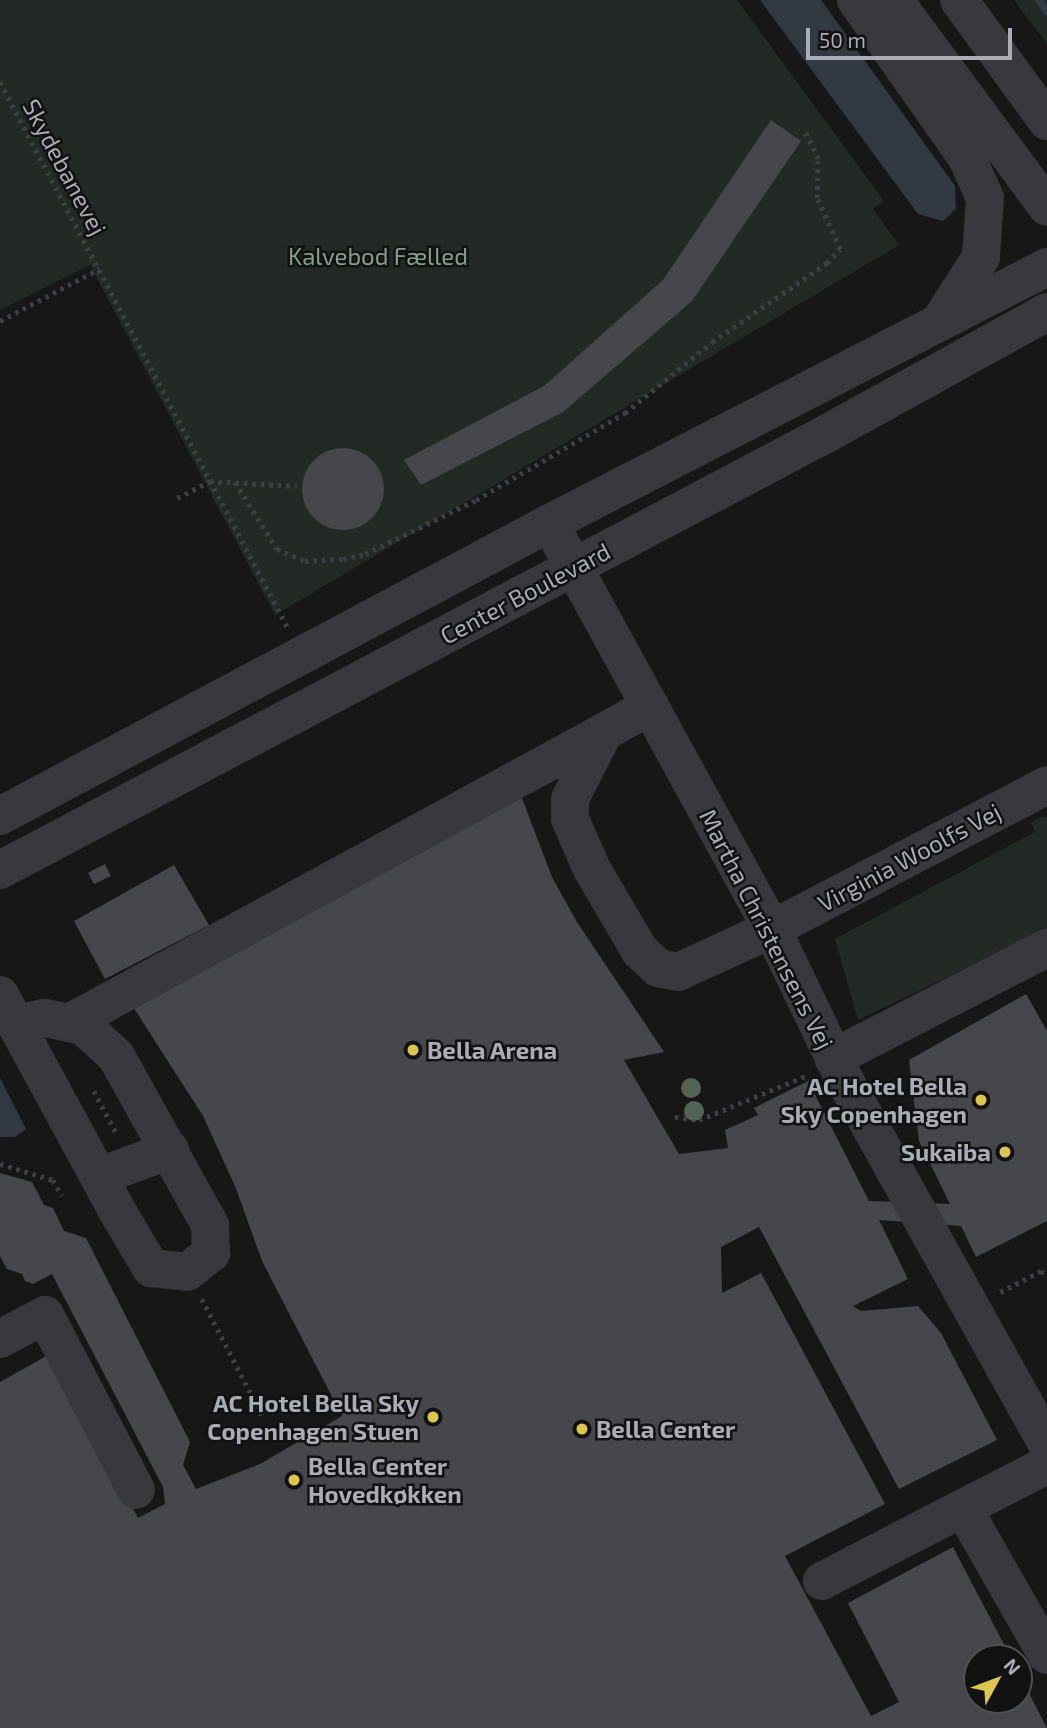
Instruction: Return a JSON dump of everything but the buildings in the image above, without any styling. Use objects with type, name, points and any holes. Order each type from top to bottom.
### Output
[{"type":"street","points":[[856,0],[967,158],[985,198],[981,257],[941,320]]},
{"type":"street","points":[[894,0],[1047,207]]},
{"type":"street","points":[[959,0],[1047,121]]},
{"type":"street","name":"Center Boulevard","points":[[0,816],[550,523],[1047,267]]},
{"type":"street","name":"Center Boulevard","points":[[0,870],[574,567],[1047,312]]},
{"type":"street","name":"Martha Christensens Vej","points":[[550,523],[772,929],[818,1066],[968,1309],[1047,1444]]},
{"type":"street","points":[[69,1023],[650,706]]},
{"type":"street","name":"Virginia Woolfs Vej","points":[[604,732],[570,799],[570,819],[592,869],[640,951],[659,968],[678,972],[772,929],[1047,785]]},
{"type":"street","points":[[818,1066],[1047,948]]},
{"type":"street","points":[[8,1010],[83,1026],[116,1056],[209,1224],[211,1253],[187,1272],[151,1268],[8,1010]]},
{"type":"street","points":[[100,1176],[170,1150]]},
{"type":"street","points":[[0,1339],[45,1315],[136,1490]]},
{"type":"street","points":[[822,1581],[1047,1465]]},
{"type":"street","points":[[963,1508],[1047,1655]]},
{"type":"path","name":"Skydebanevej","points":[[0,82],[292,635]]},
{"type":"path","points":[[235,482],[277,549],[305,561],[343,559],[365,554],[476,500],[625,413],[712,342],[827,263],[839,249],[817,198],[818,159],[803,128]]},
{"type":"path","points":[[0,321],[99,270]]},
{"type":"path","points":[[177,498],[209,481],[297,486]]},
{"type":"path","points":[[675,1117],[699,1120],[818,1066]]},
{"type":"path","points":[[0,1164],[52,1180],[62,1196]]},
{"type":"path","points":[[968,1309],[1041,1271],[1047,1275]]},
{"type":"green space","name":"Kalvebod Fælled","points":[[0,0],[737,0],[884,201],[873,209],[899,245],[275,615],[90,265],[0,310]]},
{"type":"green space","points":[[1014,0],[1047,0],[1047,44]]},
{"type":"green space","points":[[1047,817],[1047,930],[858,1020],[835,939],[1035,832],[1031,822]]},
{"type":"shaded area","points":[[760,0],[821,0],[955,186],[956,209],[943,221],[918,214]]},
{"type":"shaded area","points":[[0,1078],[26,1129],[15,1137],[0,1137]]},
{"type":"waterway","points":[[1039,0],[1047,11]]},
{"type":"place","name":"Bella Arena","points":[[413,1050]]},
{"type":"place","name":"AC Hotel Bella Sky Copenhagen","points":[[981,1100]]},
{"type":"place","name":"Sukaiba","points":[[1005,1152]]},
{"type":"place","name":"AC Hotel Bella Sky Copenhagen Stuen","points":[[433,1417]]},
{"type":"place","name":"Bella Center","points":[[582,1429]]},
{"type":"place","name":"Bella Center Hovedkøkken","points":[[294,1480]]}]
